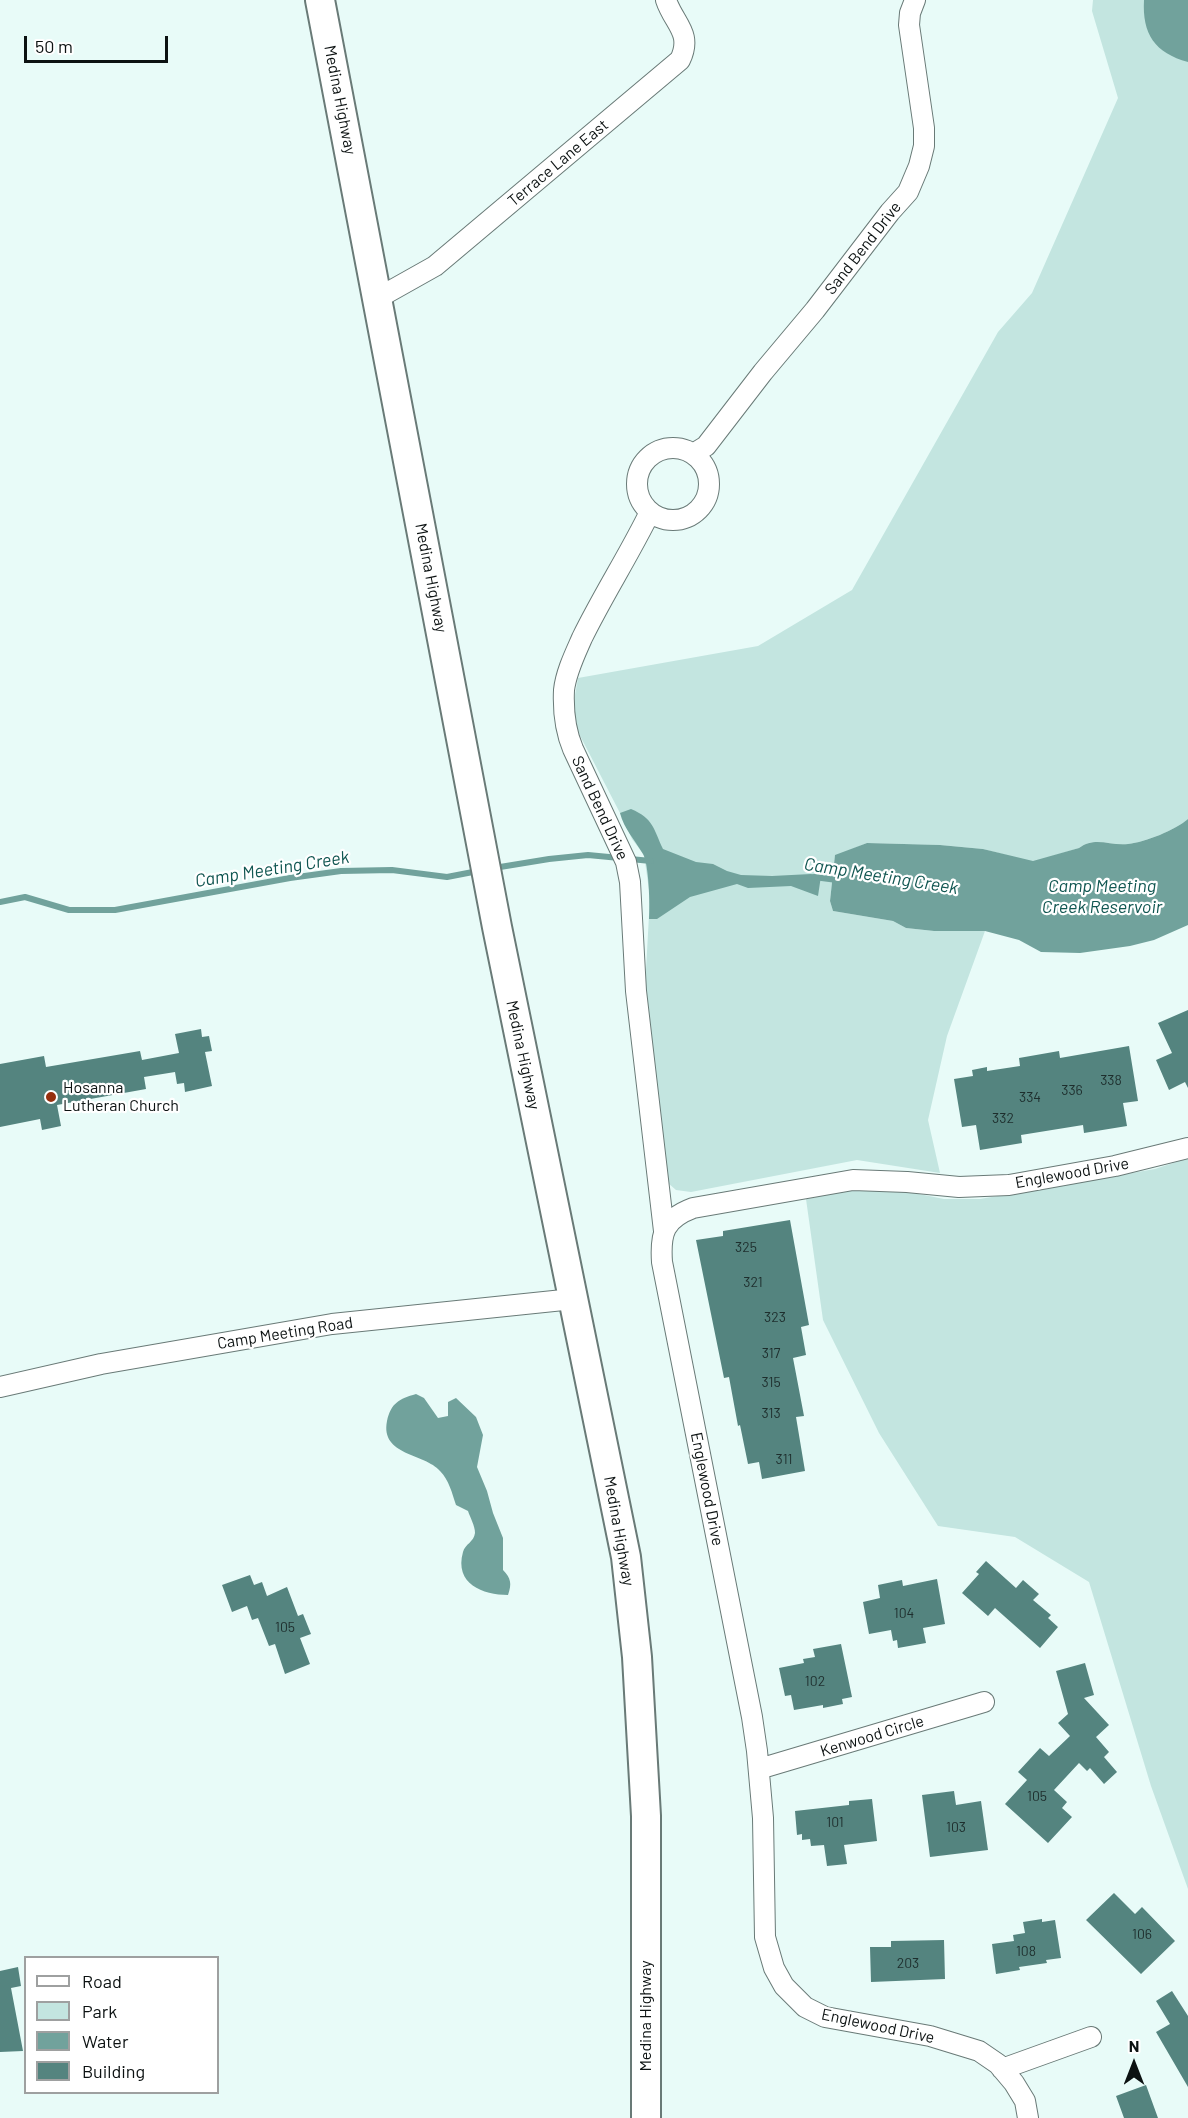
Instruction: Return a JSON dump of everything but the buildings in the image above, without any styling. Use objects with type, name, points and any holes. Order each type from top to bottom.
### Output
[{"type":"main road","name":"Medina Highway","points":[[320,0],[497,927],[626,1557],[637,1657],[646,1816],[646,2118]]},
{"type":"street","name":"Terrace Lane East","points":[[378,298],[435,266],[680,60],[685,50],[686,39],[666,0]]},
{"type":"street","name":"Sand Bend Drive","points":[[693,454],[706,446],[908,192],[919,166],[924,146],[924,129],[909,25],[910,13],[915,0]]},
{"type":"street","points":[[669,448],[693,454],[707,472],[710,483],[703,505],[694,514],[672,520],[660,518],[650,512],[638,492],[641,468],[653,455],[669,448]]},
{"type":"street","name":"Sand Bend Drive","points":[[650,512],[576,651],[564,688],[564,718],[567,734],[626,862],[630,882],[636,979],[664,1231]]},
{"type":"street","name":"Englewood Drive","points":[[1028,2118],[1025,2101],[1014,2083],[1002,2069],[979,2050],[930,2036],[825,2017],[805,2007],[784,1986],[774,1968],[765,1937],[763,1818],[752,1717],[662,1262],[661,1243],[664,1231],[676,1214],[693,1208],[853,1180],[959,1187],[1009,1185],[1115,1166],[1188,1148]]},
{"type":"street","name":"Camp Meeting Road","points":[[0,1387],[101,1364],[332,1324],[573,1299]]},
{"type":"street","name":"Kenwood Circle","points":[[759,1769],[984,1702]]},
{"type":"street","points":[[1002,2069],[1091,2037]]},
{"type":"green space","points":[[1093,0],[1188,0],[1188,819],[1168,831],[1143,841],[1128,844],[1103,842],[1085,844],[1079,848],[1033,862],[983,849],[940,845],[867,843],[835,856],[830,901],[833,911],[893,921],[906,928],[934,931],[985,931],[947,1036],[928,1120],[940,1173],[857,1160],[691,1192],[676,1190],[668,1183],[645,988],[650,897],[644,855],[632,839],[574,724],[572,712],[578,678],[758,646],[852,590],[998,332],[1032,293],[1118,98],[1092,11]]},
{"type":"green space","points":[[1188,1158],[1188,1889],[1151,1786],[1089,1582],[1015,1537],[938,1526],[879,1433],[823,1320],[806,1199],[846,1191],[884,1187],[944,1199],[980,1199],[1155,1169]]},
{"type":"water","points":[[1144,0],[1188,0],[1188,62],[1167,53],[1153,40],[1145,23]]},
{"type":"water","points":[[631,809],[649,821],[663,849],[696,862],[713,864],[741,875],[811,874],[821,876],[818,896],[791,886],[748,888],[737,884],[690,897],[657,919],[649,919],[649,885],[645,859],[620,813]]},
{"type":"water","name":"Camp Meeting Creek Reservoir","points":[[1188,819],[1188,925],[1154,940],[1130,946],[1080,953],[1041,952],[1019,940],[985,931],[934,931],[906,928],[893,921],[833,911],[830,901],[835,855],[867,843],[983,849],[1033,861],[1079,848],[1085,844],[1103,842],[1128,844],[1143,841],[1168,831]]},
{"type":"water","points":[[416,1394],[424,1398],[438,1418],[448,1416],[448,1402],[456,1398],[476,1417],[483,1435],[477,1467],[503,1538],[503,1570],[510,1584],[508,1595],[480,1590],[467,1580],[461,1563],[463,1552],[475,1533],[468,1511],[456,1505],[448,1483],[440,1471],[390,1441],[387,1421],[393,1406],[400,1400]]},
{"type":"waterway","name":"Camp Meeting Creek","points":[[494,868],[588,855],[651,861]]},
{"type":"waterway","name":"Camp Meeting Creek","points":[[0,902],[25,897],[69,910],[115,910],[341,871],[392,870],[447,877],[478,871]]},
{"type":"waterway","name":"Camp Meeting Creek","points":[[814,877],[837,880]]},
{"type":"place","name":"Hosanna Lutheran Church","points":[[51,1097]]}]
